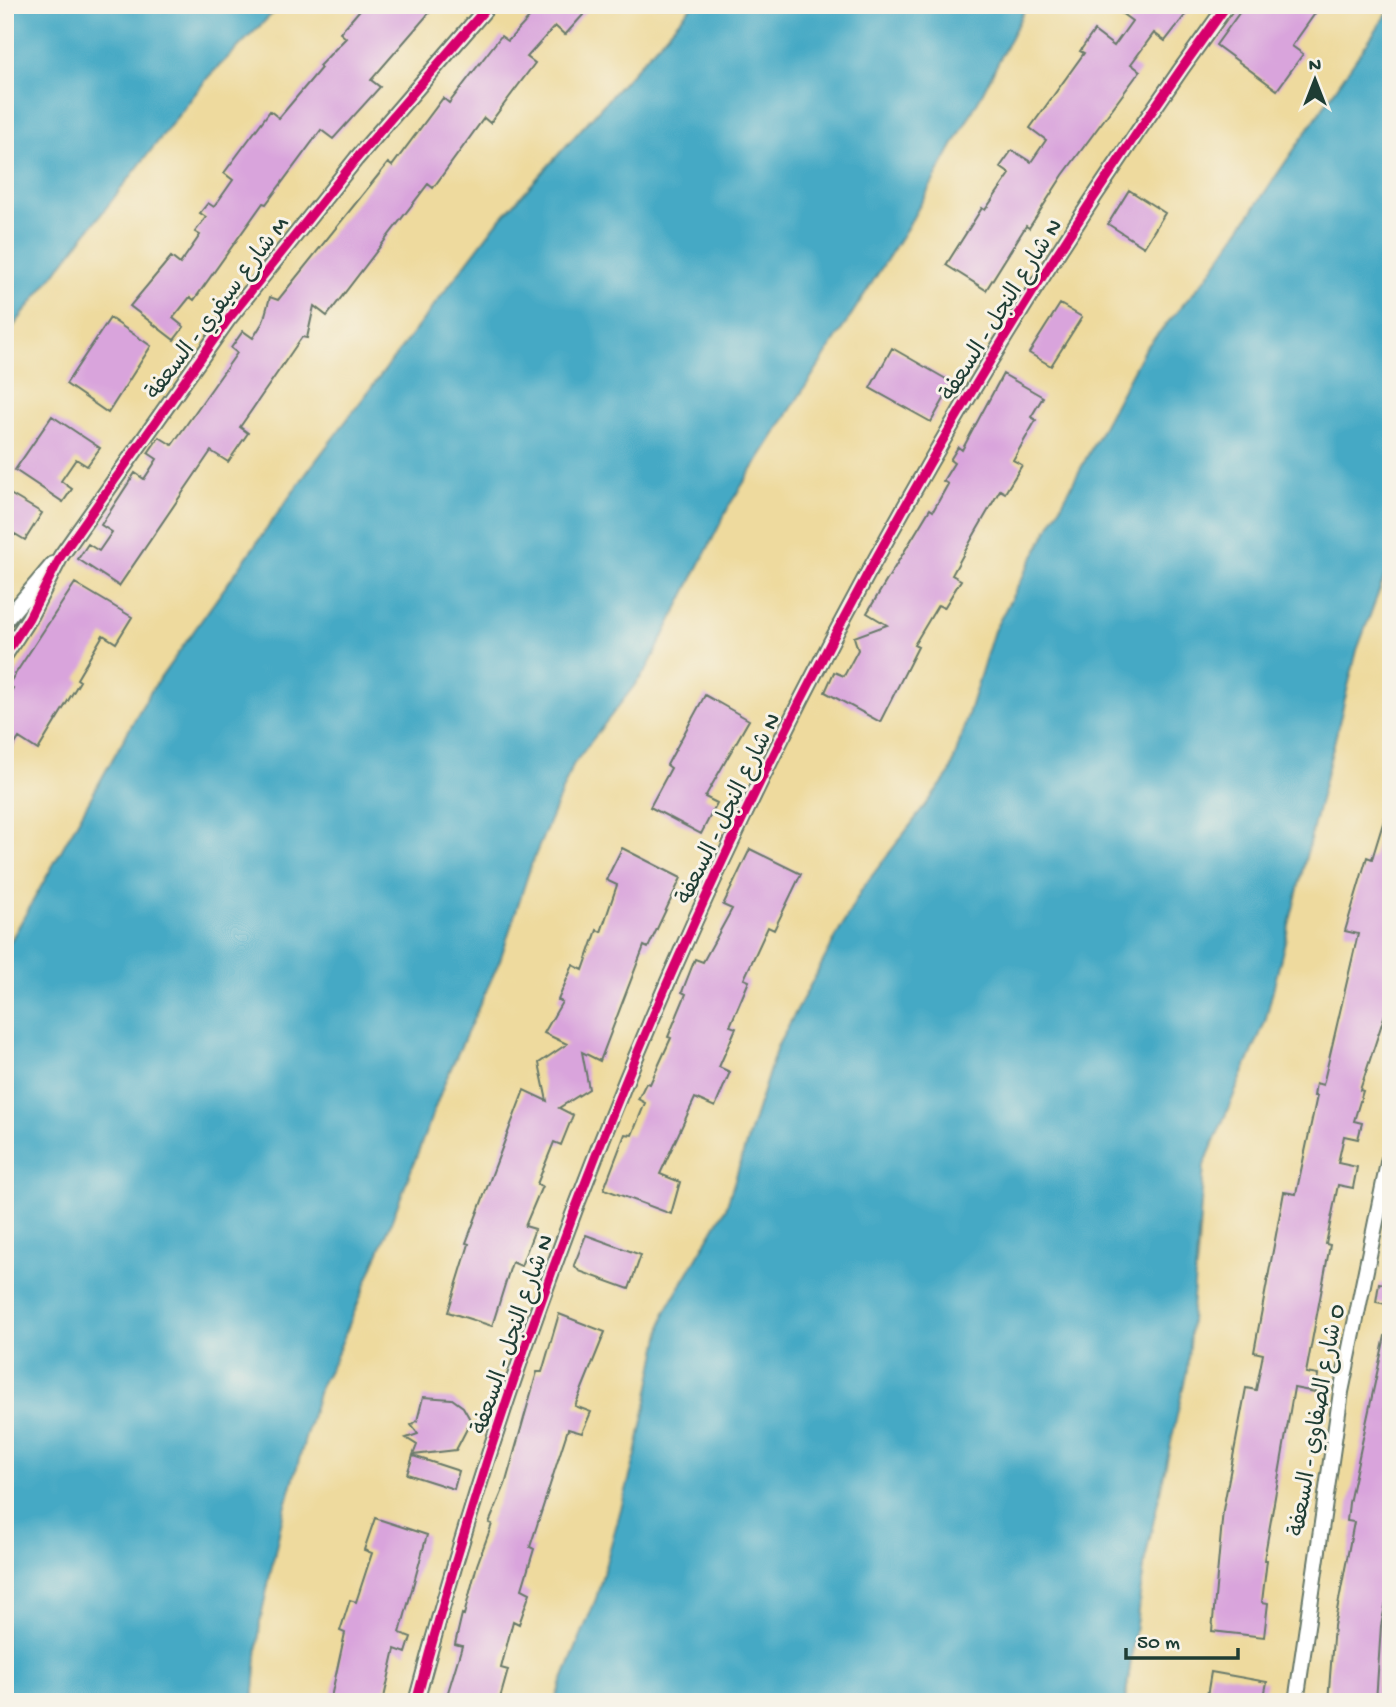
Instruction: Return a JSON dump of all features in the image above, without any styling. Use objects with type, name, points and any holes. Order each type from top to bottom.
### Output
[{"type":"street","name":"شارع سيفري - السعفة M","points":[[5,621],[61,556],[166,404],[290,239],[489,5]]},
{"type":"street","name":"شارع النجل - السعفة N","points":[[416,1702],[490,1452],[554,1266],[645,1035],[747,808],[860,586],[964,404],[1075,225],[1227,5]]},
{"type":"street","name":"شارع سيفري - السعفة M","points":[[5,655],[29,618],[61,556]]},
{"type":"street","name":"شارع الصفاوي - السعفة O","points":[[1296,1702],[1337,1417],[1391,1149]]},
{"type":"sand","points":[[281,5],[693,5],[496,224],[308,471],[149,694],[5,951],[5,337],[209,76]]},
{"type":"sand","points":[[1027,5],[1391,8],[1207,277],[1144,350],[994,631],[950,773],[862,889],[777,1047],[726,1208],[665,1312],[636,1455],[596,1599],[554,1702],[253,1702],[260,1622],[282,1519],[320,1386],[334,1361],[390,1225],[446,1079],[500,960],[531,865],[573,764],[647,669],[730,504],[907,228],[983,92]]},
{"type":"sand","points":[[1391,559],[1391,1702],[1125,1702],[1145,1560],[1197,1263],[1204,1165],[1265,1022],[1357,650]]},
{"type":"water","points":[[5,5],[281,5],[209,76],[5,337]]},
{"type":"water","points":[[693,5],[1027,5],[983,92],[907,228],[730,504],[647,669],[573,765],[531,865],[500,960],[446,1079],[390,1225],[334,1361],[320,1386],[282,1519],[260,1622],[253,1702],[5,1702],[5,951],[149,694],[308,471],[496,224]]},
{"type":"water","points":[[1391,8],[1391,559],[1357,650],[1265,1022],[1204,1165],[1187,1370],[1145,1560],[1125,1702],[554,1702],[596,1599],[636,1455],[665,1312],[726,1208],[777,1047],[862,889],[950,773],[994,631],[1144,350],[1207,277]]},
{"type":"building","points":[[364,5],[436,5],[371,80],[380,87],[333,139],[321,130],[266,204],[263,203],[194,300],[190,297],[173,318],[184,327],[174,340],[130,306],[171,257],[180,264],[200,235],[195,232],[206,217],[200,213],[208,203],[214,207],[233,180],[224,173],[270,111],[279,118],[321,68],[319,66],[346,38],[340,33]]},
{"type":"building","points":[[541,5],[592,5],[565,35],[555,26],[527,57],[535,63],[490,123],[484,118],[433,188],[428,184],[327,316],[314,306],[307,338],[302,337],[240,427],[248,433],[228,462],[211,451],[119,586],[78,559],[88,544],[99,551],[112,532],[101,525],[135,473],[144,479],[157,459],[148,453],[159,437],[172,445],[237,353],[231,348],[243,331],[253,338],[263,322],[270,297],[278,300],[388,163],[392,166],[443,98],[449,103],[501,36],[508,41]]},
{"type":"building","points":[[1110,5],[1193,5],[1165,41],[1154,33],[1131,64],[1140,71],[1063,175],[1029,228],[1026,226],[986,290],[946,265],[982,208],[985,210],[1010,174],[1000,167],[1012,150],[1031,162],[1046,140],[1030,128],[1084,53],[1080,51],[1094,31],[1114,46],[1132,21]]},
{"type":"building","points":[[1245,5],[1321,5],[1292,46],[1303,54],[1277,90],[1216,45]]},
{"type":"building","points":[[1129,190],[1165,213],[1144,247],[1108,224]]},
{"type":"building","points":[[1060,304],[1082,317],[1051,366],[1029,353]]},
{"type":"building","points":[[110,318],[151,346],[108,413],[66,384]]},
{"type":"building","points":[[892,348],[953,383],[931,422],[870,388]]},
{"type":"building","points":[[1003,374],[1043,397],[1031,417],[1036,420],[1013,460],[1022,465],[1005,493],[1000,490],[974,535],[952,575],[961,580],[944,608],[938,605],[914,645],[918,647],[880,722],[825,692],[834,672],[844,676],[858,650],[854,637],[887,625],[867,613],[930,509],[933,511],[948,484],[943,481],[954,463],[950,460],[958,447],[962,450]]},
{"type":"building","points":[[52,416],[100,448],[87,466],[76,459],[61,481],[72,489],[63,502],[15,470]]},
{"type":"building","points":[[5,491],[42,513],[25,540],[15,534],[5,548]]},
{"type":"building","points":[[75,583],[132,617],[116,643],[103,635],[77,679],[80,681],[38,750],[19,738],[5,760],[5,701],[13,688],[8,685]]},
{"type":"building","points":[[705,695],[749,720],[705,797],[717,803],[701,834],[650,807],[671,768],[667,765]]},
{"type":"building","points":[[1388,807],[1391,808],[1391,996],[1360,1090],[1363,1091],[1354,1121],[1362,1123],[1358,1139],[1344,1136],[1338,1163],[1357,1167],[1353,1188],[1338,1185],[1326,1244],[1330,1245],[1306,1373],[1318,1375],[1315,1392],[1294,1388],[1264,1560],[1267,1560],[1262,1602],[1268,1603],[1264,1637],[1212,1631],[1223,1510],[1246,1388],[1256,1390],[1263,1354],[1254,1352],[1284,1192],[1296,1194],[1317,1096],[1314,1096],[1316,1083],[1323,1085],[1358,934],[1345,931],[1367,857],[1372,859]]},
{"type":"building","points":[[622,848],[681,878],[648,948],[644,946],[600,1061],[582,1052],[589,1089],[559,1108],[573,1115],[561,1145],[554,1142],[537,1184],[542,1186],[525,1226],[535,1229],[521,1266],[512,1262],[492,1326],[448,1312],[469,1244],[466,1243],[524,1090],[547,1101],[539,1063],[567,1044],[544,1033],[562,1002],[558,1000],[573,965],[583,970],[597,930],[601,932],[617,885],[606,880]]},
{"type":"building","points":[[750,849],[801,874],[774,930],[768,927],[744,979],[749,981],[730,1026],[736,1028],[719,1067],[730,1072],[715,1107],[695,1098],[660,1174],[680,1182],[671,1214],[604,1189],[625,1134],[632,1135],[645,1103],[638,1099],[646,1083],[650,1084],[671,1038],[668,1037],[686,994],[682,992],[695,959],[703,962],[732,909],[723,905]]},
{"type":"building","points":[[586,1235],[641,1255],[629,1289],[579,1271],[574,1265]]},
{"type":"building","points":[[1379,1283],[1391,1285],[1391,1305],[1376,1302]]},
{"type":"building","points":[[559,1314],[605,1332],[575,1406],[591,1412],[582,1433],[568,1429],[530,1547],[534,1549],[522,1589],[530,1593],[519,1624],[513,1621],[501,1668],[508,1670],[499,1702],[445,1702],[462,1646],[455,1644],[462,1614],[464,1615],[477,1565],[492,1524],[489,1523],[505,1485],[537,1372],[542,1372]]},
{"type":"building","points":[[1385,1336],[1391,1337],[1391,1578],[1381,1626],[1376,1702],[1328,1702],[1334,1626],[1354,1522],[1347,1521],[1349,1503]]},
{"type":"building","points":[[423,1397],[452,1399],[463,1407],[471,1421],[456,1450],[413,1455],[417,1445],[406,1438],[418,1434],[411,1425],[417,1421]]},
{"type":"building","points":[[413,1456],[459,1471],[454,1489],[407,1474]]},
{"type":"building","points":[[375,1518],[427,1535],[400,1633],[411,1637],[406,1653],[395,1649],[383,1702],[330,1702],[345,1633],[340,1631],[350,1600],[356,1602],[372,1553],[364,1550]]},
{"type":"building","points":[[1211,1672],[1267,1682],[1263,1702],[1206,1702]]},
{"type":"cycle path","points":[[5,655],[29,618],[61,556],[227,321],[356,159],[489,5]]},
{"type":"cycle path","points":[[416,1702],[482,1475],[559,1251],[646,1032],[744,816],[850,606],[967,400],[1092,200],[1227,5]]}]
